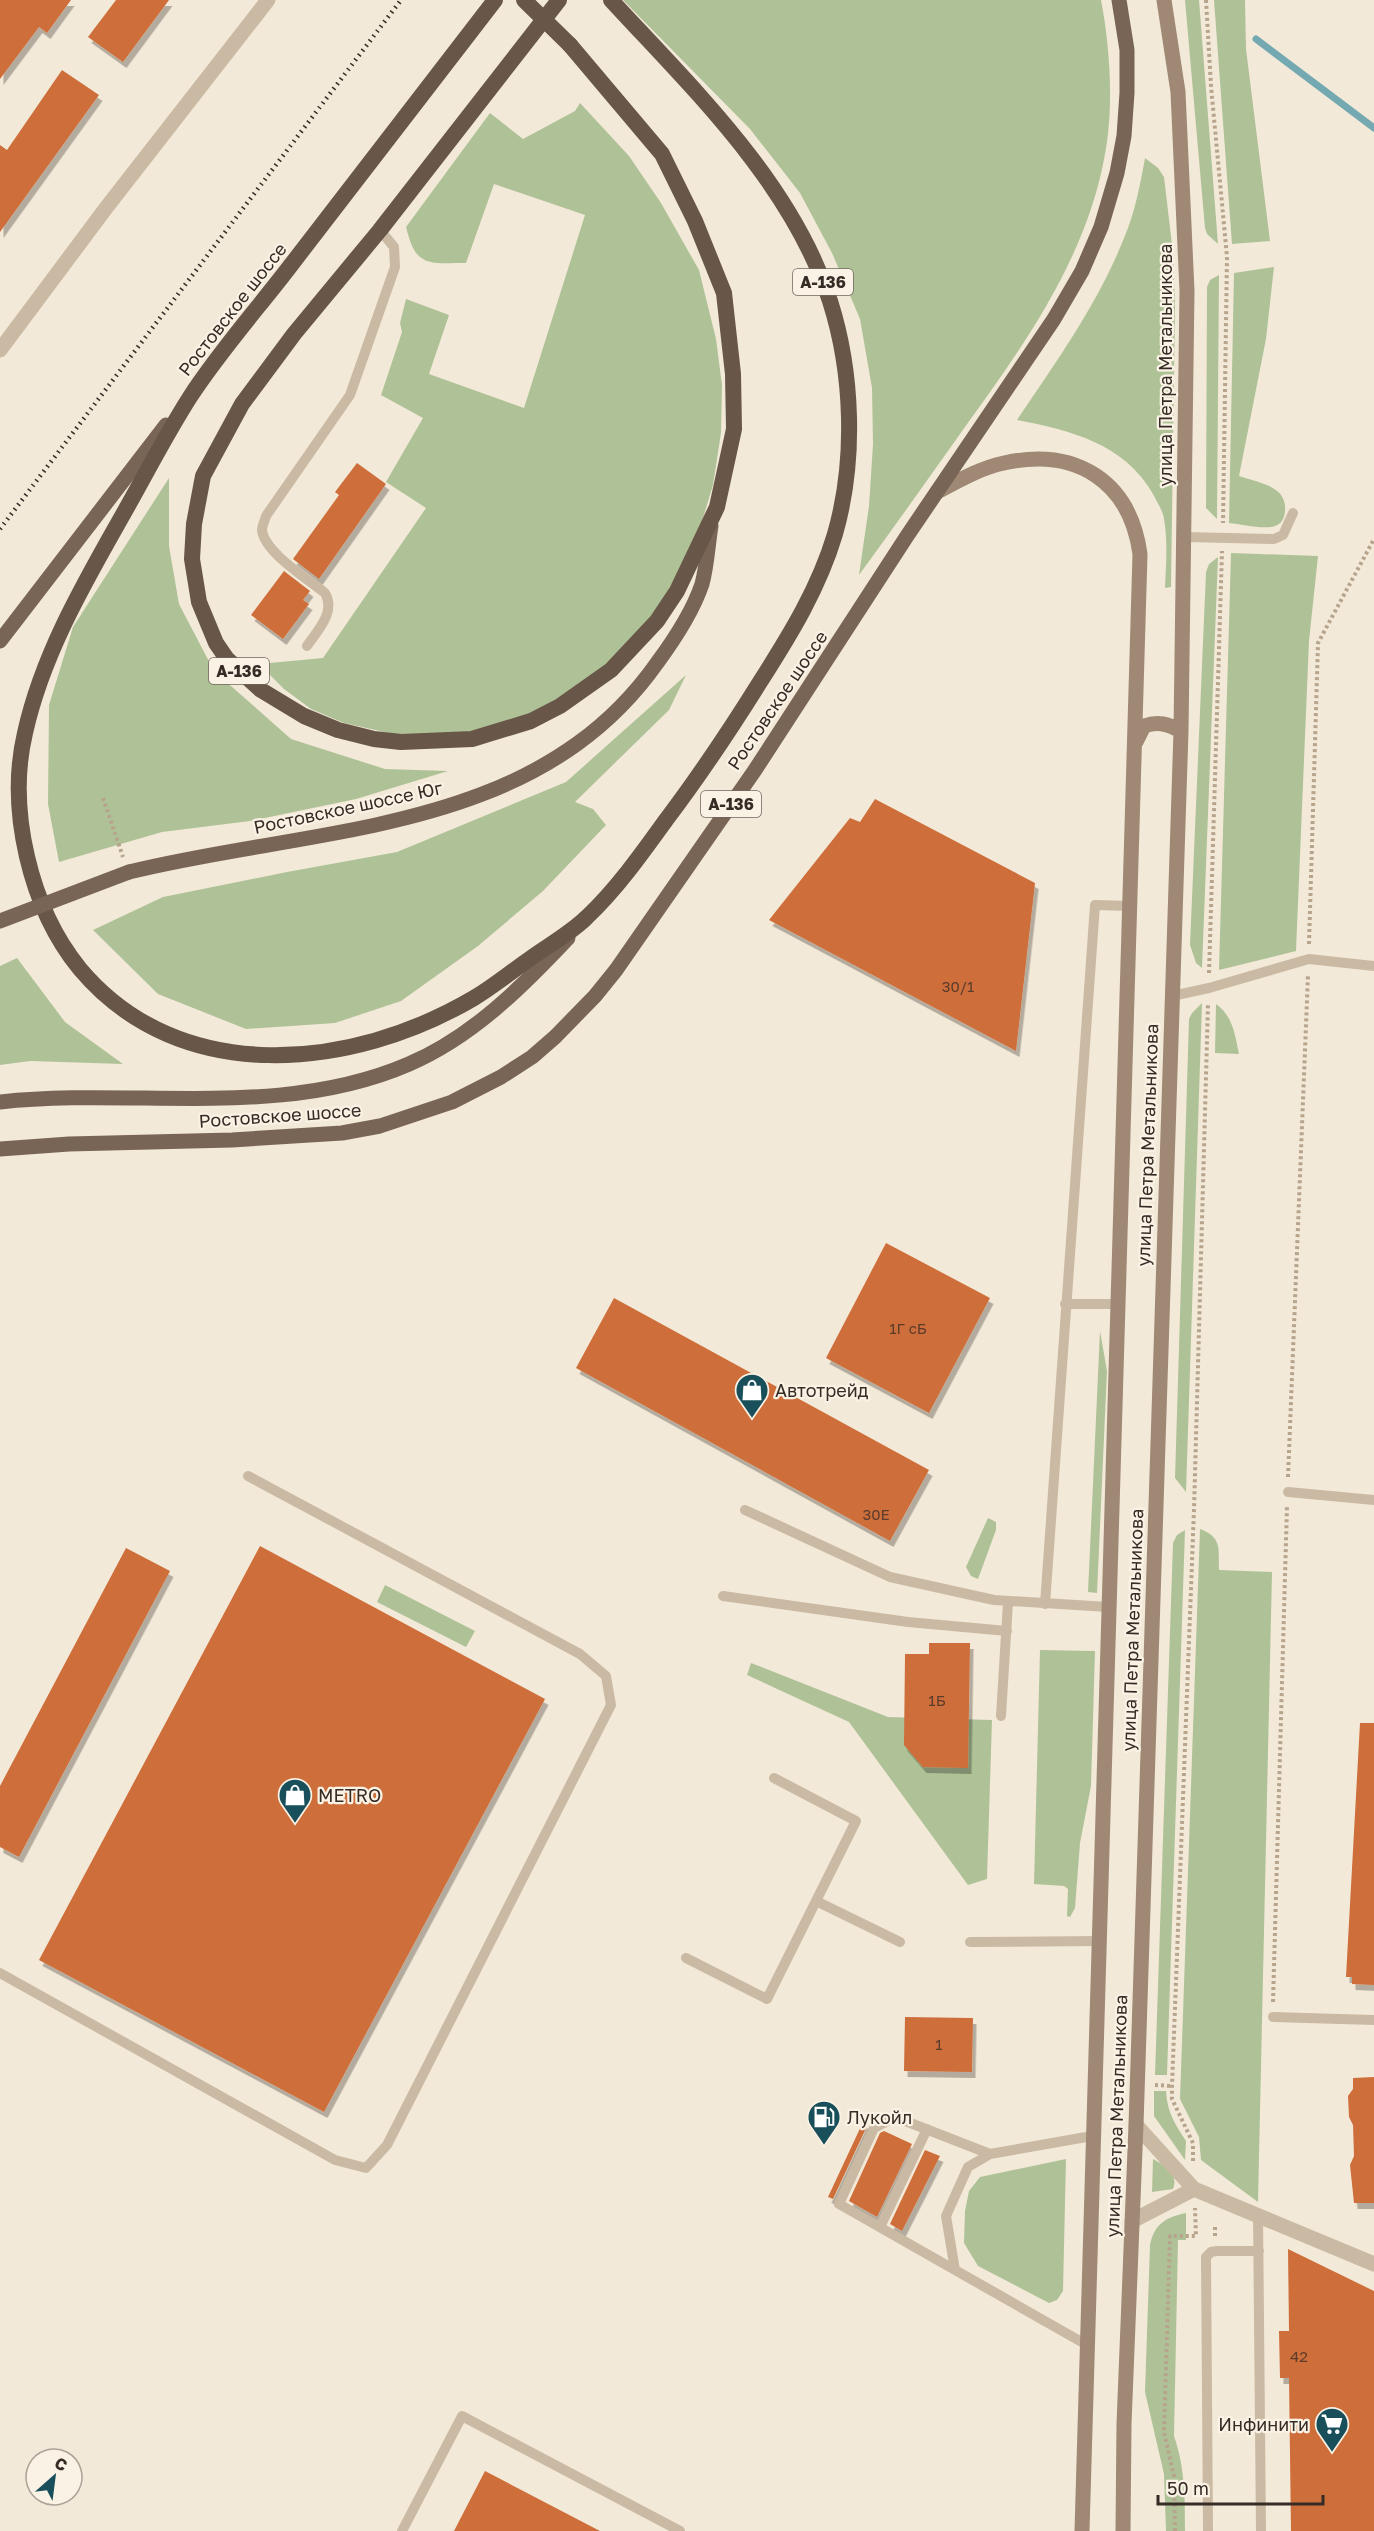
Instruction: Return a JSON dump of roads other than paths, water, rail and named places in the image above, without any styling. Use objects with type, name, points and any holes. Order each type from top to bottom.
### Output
[{"type":"highway","name":"Ростовское шоссе","points":[[191,395],[495,0]]},
{"type":"highway","name":"А-136","points":[[524,0],[570,45],[662,154],[695,221],[724,294],[733,374],[734,429],[725,477],[711,524],[677,591],[657,621],[611,670],[560,706],[531,721],[472,739],[401,742],[357,736],[304,716],[261,690],[243,676],[216,643],[199,602],[192,559],[194,524],[203,476],[242,404],[294,334],[380,230],[560,0]]},
{"type":"highway","name":"А-136","points":[[191,395],[80,591],[39,686],[24,736],[18,790],[20,825],[32,875],[49,918],[67,952],[92,982],[120,1008],[200,1047],[243,1055],[333,1052],[371,1042],[427,1022],[476,997],[586,918],[652,839],[715,754],[796,625],[819,581],[837,530],[848,439],[846,375],[841,341],[828,295],[800,230],[780,199],[718,116],[611,0]]},
{"type":"main road","name":"Ростовское шоссе","points":[[0,1149],[69,1144],[232,1140],[351,1131],[380,1126],[452,1102],[501,1077],[532,1057],[562,1030],[616,970],[761,760],[1054,319],[1082,272],[1101,227],[1117,173],[1124,136],[1128,93],[1127,50],[1119,0]]},
{"type":"main road","name":"улица Петра Метальникова","points":[[1123,2531],[1124,2424],[1136,2125],[1181,731],[1187,291],[1178,92],[1164,0]]},
{"type":"main road","name":"Ростовское шоссе","points":[[0,641],[191,395]]},
{"type":"main road","name":"улица Петра Метальникова","points":[[937,492],[978,471],[1004,463],[1034,459],[1060,460],[1081,467],[1103,481],[1117,495],[1137,529],[1140,555],[1132,906],[1108,1607],[1082,2531]]},
{"type":"main road","name":"Ростовское шоссе Юг","points":[[0,921],[129,872],[190,858],[386,823],[454,806],[534,772],[592,732],[620,708],[640,687],[664,654],[702,584],[711,524]]},
{"type":"main road","points":[[1136,742],[1144,726],[1150,723],[1159,722],[1181,731]]},
{"type":"main road","name":"А-136","points":[[0,1101],[65,1097],[189,1098],[285,1095],[365,1081],[411,1064],[476,1024],[499,1006],[586,918]]},
{"type":"street","points":[[1,347],[268,0]]},
{"type":"street","points":[[1136,2125],[1194,2188],[1374,2264]]},
{"type":"street","points":[[1132,2221],[1194,2188]]},
{"type":"lane","points":[[307,646],[327,617],[328,599],[325,593],[276,554],[266,541],[262,529],[266,516],[350,395],[395,267],[394,247],[380,230]]},
{"type":"lane","points":[[1184,537],[1274,539],[1283,535],[1293,513]]},
{"type":"lane","points":[[1045,1604],[1095,905],[1132,906]]},
{"type":"lane","points":[[1172,996],[1209,988],[1309,959],[1374,966]]},
{"type":"lane","points":[[1065,1304],[1118,1304]]},
{"type":"lane","points":[[0,1973],[335,2160],[366,2168],[387,2145],[610,1705],[606,1676],[580,1654],[248,1476]]},
{"type":"lane","points":[[1288,1492],[1374,1500]]},
{"type":"lane","points":[[745,1510],[890,1576],[1008,1602],[1108,1607]]},
{"type":"lane","points":[[723,1596],[908,1622],[1007,1631]]},
{"type":"lane","points":[[1001,1716],[1008,1602]]},
{"type":"lane","points":[[686,1958],[767,1999],[856,1821],[774,1778]]},
{"type":"lane","points":[[816,1901],[900,1942]]},
{"type":"lane","points":[[970,1942],[1099,1941]]},
{"type":"lane","points":[[1273,2017],[1374,2020]]},
{"type":"lane","points":[[990,2154],[896,2116],[874,2128],[839,2204],[1087,2345]]},
{"type":"lane","points":[[880,2227],[927,2129]]},
{"type":"lane","points":[[955,2270],[946,2216],[968,2167],[990,2154],[1092,2136]]},
{"type":"lane","points":[[1258,2214],[1261,2531]]},
{"type":"lane","points":[[1208,2531],[1206,2258],[1211,2252],[1217,2251],[1259,2251]]},
{"type":"lane","points":[[402,2531],[462,2416],[680,2531]]},
{"type":"waterway","points":[[1256,39],[1374,128]]},
{"type":"railway","points":[[0,529],[401,0]]},
{"type":"place","name":"Автотрейд","points":[[752,1419]]},
{"type":"place","name":"METRO","points":[[295,1824]]},
{"type":"place","name":"Лукойл","points":[[824,2146]]},
{"type":"place","name":"Инфинити","points":[[1332,2453]]}]
